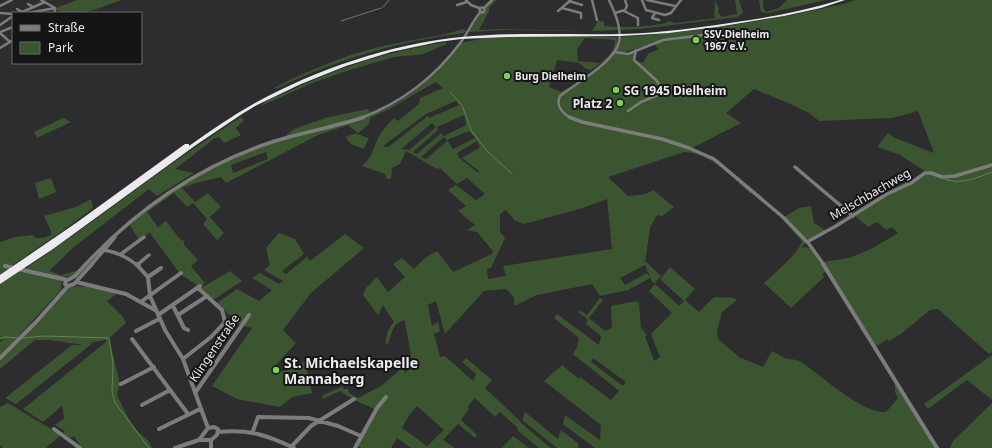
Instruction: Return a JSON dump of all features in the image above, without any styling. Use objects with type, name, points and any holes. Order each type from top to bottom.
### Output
[{"type":"highway","points":[[620,33],[670,29],[731,21],[802,9],[834,0]]},
{"type":"highway","points":[[0,282],[23,267],[185,146],[259,100],[301,80],[343,63],[398,47],[460,37],[672,31],[733,24],[805,11],[843,0]]},
{"type":"highway","points":[[0,278],[23,267]]},
{"type":"street","points":[[0,6],[12,0]]},
{"type":"street","points":[[41,0],[58,12]]},
{"type":"street","points":[[77,279],[111,238],[164,194],[201,172],[230,158],[257,148],[370,114],[402,99],[421,85],[446,60],[462,40],[481,9],[492,0]]},
{"type":"street","points":[[592,0],[597,20]]},
{"type":"street","points":[[609,0],[615,13],[619,39],[618,47],[614,52],[560,96],[558,104],[563,112],[575,119],[658,139],[706,155],[714,159],[782,216],[807,242],[826,270],[937,448]]},
{"type":"street","points":[[624,11],[627,6],[625,0]]},
{"type":"street","points":[[642,0],[646,10],[655,13],[669,14],[681,0]]},
{"type":"street","points":[[647,0],[675,6]]},
{"type":"street","points":[[457,5],[467,1],[481,9]]},
{"type":"street","points":[[558,11],[570,1],[582,4]]},
{"type":"street","points":[[23,12],[45,2]]},
{"type":"street","points":[[28,4],[33,7]]},
{"type":"street","points":[[562,8],[581,13],[581,18]]},
{"type":"street","points":[[17,9],[20,12]]},
{"type":"street","points":[[37,12],[55,10]]},
{"type":"street","points":[[615,13],[624,11],[638,18],[638,25]]},
{"type":"street","points":[[655,13],[652,18],[659,20]]},
{"type":"street","points":[[0,14],[12,15]]},
{"type":"street","points":[[0,25],[12,16]]},
{"type":"street","points":[[11,41],[1,37],[0,32],[12,27]]},
{"type":"street","points":[[614,52],[628,54],[662,40],[704,35]]},
{"type":"street","points":[[0,48],[11,41]]},
{"type":"street","points":[[628,111],[641,102],[658,95],[661,87],[658,82],[638,66],[634,60],[636,50]]},
{"type":"street","name":"Melschbachweg","points":[[807,242],[815,239],[887,194],[911,183],[925,173],[931,173],[942,177],[955,176],[992,165]]},
{"type":"street","points":[[795,167],[853,216]]},
{"type":"street","points":[[0,358],[123,230]]},
{"type":"street","points":[[121,254],[144,237]]},
{"type":"street","points":[[104,250],[121,254],[137,264],[148,277],[150,296],[164,330],[183,359],[208,428]]},
{"type":"street","points":[[137,264],[149,255]]},
{"type":"street","points":[[5,266],[23,267],[66,280],[77,279],[123,292],[142,301],[158,315]]},
{"type":"street","points":[[148,277],[161,268]]},
{"type":"street","points":[[142,301],[181,272]]},
{"type":"street","points":[[66,280],[65,284],[68,286]]},
{"type":"street","points":[[136,331],[199,287],[222,310],[225,322],[223,327],[183,359]]},
{"type":"street","points":[[178,315],[207,296]]},
{"type":"street","points":[[173,306],[184,328],[188,330]]},
{"type":"street","name":"Klingenstraße","points":[[195,392],[199,389],[249,315]]},
{"type":"street","points":[[132,339],[188,414]]},
{"type":"street","points":[[121,384],[154,367]]},
{"type":"street","points":[[142,406],[170,390]]},
{"type":"street","points":[[355,448],[386,397]]},
{"type":"street","points":[[218,432],[253,429],[292,447],[297,437],[354,399]]},
{"type":"street","points":[[159,429],[200,409]]},
{"type":"street","points":[[253,429],[258,417],[309,418],[338,426],[361,436]]},
{"type":"street","points":[[208,428],[216,427],[218,432]]},
{"type":"street","points":[[175,448],[204,437],[208,428]]},
{"type":"street","points":[[54,429],[76,447]]},
{"type":"street","points":[[211,448],[211,440],[218,432]]},
{"type":"street","points":[[204,437],[211,440]]},
{"type":"green space","points":[[77,0],[122,0],[86,12],[62,12],[56,8]]},
{"type":"green space","points":[[493,0],[496,0],[489,8],[489,11],[479,30],[500,29],[591,31],[502,30],[469,32],[481,13],[486,11],[486,7]]},
{"type":"green space","points":[[715,0],[719,9],[718,12],[722,17],[737,14],[735,0],[739,0],[743,13],[738,17],[640,29],[592,31],[598,21],[604,22],[604,26],[627,27],[667,23],[667,21],[676,23],[716,18],[714,15]]},
{"type":"green space","points":[[759,0],[763,0],[763,7],[766,12],[779,8],[787,0],[826,0],[768,13],[761,12]]},
{"type":"green space","points":[[855,0],[992,0],[992,352],[989,354],[938,309],[930,310],[901,334],[889,341],[887,339],[877,346],[874,345],[823,262],[849,258],[871,249],[898,233],[892,227],[886,230],[877,222],[868,227],[855,216],[898,186],[928,173],[900,155],[877,147],[888,133],[893,137],[934,153],[918,111],[892,118],[819,121],[809,113],[754,89],[726,113],[741,123],[692,148],[666,139],[576,119],[562,111],[559,104],[560,97],[617,51],[620,37],[732,25],[788,16]],"holes":[[[653,43],[659,49],[648,54],[643,63],[634,61],[634,51],[624,55],[619,54]]]},
{"type":"green space","points":[[464,29],[466,31],[464,33],[416,41],[368,53],[321,69],[276,89],[274,88],[300,75],[341,58],[383,46]]},
{"type":"green space","points":[[531,36],[617,37],[616,48],[613,52],[605,60],[591,70],[585,68],[579,63],[557,60],[549,87],[561,92],[571,86],[561,94],[557,101],[558,108],[561,112],[567,117],[589,125],[651,137],[694,150],[721,166],[751,192],[751,194],[712,161],[694,153],[684,152],[608,177],[628,196],[646,194],[653,190],[674,207],[662,216],[657,215],[650,228],[645,263],[646,262],[661,276],[655,283],[652,282],[645,265],[620,278],[625,285],[647,273],[650,278],[628,290],[600,296],[592,284],[537,295],[514,305],[514,297],[506,289],[484,291],[445,334],[436,301],[428,305],[432,326],[438,322],[440,331],[434,334],[440,357],[445,356],[473,381],[476,374],[462,362],[466,358],[492,380],[485,388],[521,423],[551,448],[539,448],[517,430],[518,428],[500,412],[495,417],[475,398],[468,406],[469,409],[461,420],[477,435],[475,438],[458,424],[443,440],[455,448],[411,448],[397,438],[391,448],[361,448],[358,446],[377,410],[354,400],[340,391],[323,399],[322,396],[343,386],[344,389],[348,389],[349,393],[358,398],[381,386],[402,368],[406,373],[409,367],[410,347],[405,320],[394,327],[386,346],[387,333],[394,322],[383,305],[378,315],[363,295],[366,288],[377,277],[388,292],[405,277],[393,264],[402,258],[414,269],[426,257],[437,251],[453,272],[492,254],[493,251],[477,232],[467,230],[475,225],[458,211],[466,206],[448,190],[456,185],[476,200],[485,194],[467,178],[457,184],[440,168],[437,169],[406,151],[400,164],[392,168],[391,179],[387,179],[385,174],[362,166],[370,157],[381,132],[394,118],[398,121],[419,104],[420,98],[443,88],[436,82],[370,118],[369,124],[357,134],[369,138],[364,149],[351,144],[345,137],[358,133],[348,125],[318,135],[226,183],[221,177],[182,188],[195,202],[208,193],[221,207],[210,217],[224,233],[217,240],[203,224],[207,219],[193,203],[187,207],[174,193],[147,212],[158,227],[166,221],[180,239],[184,241],[184,245],[198,260],[191,266],[205,283],[200,287],[180,274],[150,233],[139,240],[130,225],[108,244],[149,206],[169,192],[211,167],[233,157],[272,143],[349,122],[388,108],[409,95],[425,82],[461,43],[481,38]],"holes":[[[585,38],[615,40],[612,51],[600,63],[578,61],[577,49]],[[456,101],[459,105],[429,118],[428,116],[388,147],[383,146],[426,114]],[[464,115],[466,125],[444,136],[441,133],[417,154],[413,152],[438,130],[437,127]],[[432,123],[436,127],[409,150],[401,149]],[[469,131],[475,138],[453,149],[447,140]],[[444,137],[447,141],[426,159],[421,157]],[[477,141],[480,147],[462,158],[479,171],[477,172],[458,157],[459,156],[457,153]],[[266,152],[268,159],[233,173],[231,165]],[[607,199],[612,249],[503,266],[506,276],[488,279],[487,269],[491,268],[505,238],[500,232],[500,214],[506,210],[514,220],[524,224],[583,208]],[[417,406],[444,430],[427,446],[402,428],[408,417]]]},
{"type":"green space","points":[[446,42],[446,44],[424,54],[394,57],[312,83],[261,106],[272,98],[343,68],[404,50]]},
{"type":"green space","points":[[428,76],[429,77],[411,90],[408,92]]},
{"type":"green space","points":[[408,92],[387,106],[358,118],[288,137],[285,136],[294,129],[325,118],[367,109],[370,112]]},
{"type":"green space","points":[[241,117],[244,120],[236,128],[241,135],[224,143],[219,137],[215,138],[175,169],[194,173],[157,196],[149,189],[74,247],[49,271],[61,275],[79,270],[73,275],[58,279],[62,282],[61,290],[0,356],[0,342],[5,338],[0,339],[0,242],[15,237],[34,235],[35,238],[43,238],[51,235],[51,231],[44,216],[76,207],[91,199],[93,208],[10,267],[22,271],[213,135]]},
{"type":"green space","points":[[63,118],[71,122],[37,138],[34,132]]},
{"type":"green space","points":[[51,178],[56,192],[39,199],[35,183]]},
{"type":"green space","points":[[811,206],[814,223],[825,230],[811,239],[806,239],[784,217],[799,208]]},
{"type":"green space","points":[[781,218],[806,242],[801,248],[810,248],[826,272],[822,274],[824,277],[791,308],[764,283],[792,257],[802,241]]},
{"type":"green space","points":[[279,233],[295,239],[304,254],[282,271],[286,274],[307,257],[310,261],[345,234],[364,248],[311,293],[283,330],[296,343],[275,366],[272,373],[274,374],[296,367],[305,361],[312,393],[292,397],[280,407],[237,399],[212,386],[252,328],[240,325],[217,303],[237,289],[259,301],[272,290],[252,278],[260,273],[279,284],[283,281],[264,270],[270,265],[266,248]]},
{"type":"green space","points":[[102,250],[79,277],[80,274]]},
{"type":"green space","points":[[670,267],[695,289],[685,300],[699,312],[714,297],[733,298],[737,300],[722,312],[717,331],[718,339],[739,357],[763,367],[772,351],[782,357],[798,360],[842,393],[865,407],[876,411],[886,412],[898,398],[895,392],[895,383],[935,448],[595,448],[563,424],[565,415],[600,440],[601,425],[544,381],[562,365],[579,379],[580,377],[611,400],[619,391],[573,354],[577,347],[579,338],[554,318],[557,314],[599,345],[601,336],[586,324],[588,320],[578,312],[581,311],[587,315],[601,298],[603,300],[589,318],[605,331],[612,328],[611,306],[636,301],[639,303],[641,328],[647,335],[645,336],[654,361],[660,357],[651,334],[672,313],[649,291],[655,284],[679,306],[684,301],[660,279]],"holes":[[[593,358],[626,382],[623,386],[591,362]]]},
{"type":"green space","points":[[230,271],[242,281],[213,300],[201,288]]},
{"type":"green space","points":[[75,286],[119,292],[107,301],[123,317],[126,323],[109,338],[120,384],[117,395],[133,425],[138,432],[147,439],[152,448],[82,448],[74,436],[70,438],[63,433],[65,431],[55,425],[64,418],[62,406],[43,422],[23,409],[106,342],[106,340],[84,344],[93,343],[16,404],[5,398],[72,345],[83,345],[50,340],[35,340],[0,369],[0,360],[22,339],[67,289]]},
{"type":"green space","points":[[992,355],[992,400],[967,380],[928,409],[924,404]]},
{"type":"green space","points":[[8,403],[61,435],[46,448],[3,448],[0,445],[0,407]]},
{"type":"green space","points":[[992,403],[992,448],[950,448],[953,441]]},
{"type":"green space","points":[[525,412],[558,439],[561,430],[579,444],[578,448],[557,448],[522,420]]},
{"type":"green space","points":[[513,436],[529,448],[502,448]]},
{"type":"waterway","points":[[383,7],[389,0]]},
{"type":"waterway","points":[[341,21],[381,8]]},
{"type":"waterway","points":[[450,92],[461,104]]},
{"type":"waterway","points":[[462,105],[471,130],[487,151],[512,174]]},
{"type":"waterway","points":[[943,178],[961,181],[974,179],[992,172]]},
{"type":"waterway","points":[[23,338],[44,336],[109,338],[113,363],[112,392],[115,403],[149,448]]},
{"type":"waterway","points":[[0,339],[5,337],[18,338]]},
{"type":"place","name":"SSV-Dielheim 1967 e.V.","points":[[696,40]]},
{"type":"place","name":"Burg Dielheim","points":[[507,76]]},
{"type":"place","name":"SG 1945 Dielheim","points":[[616,90]]},
{"type":"place","name":"Platz 2","points":[[620,103]]},
{"type":"place","name":"St. Michaelskapelle Mannaberg","points":[[276,370]]}]
